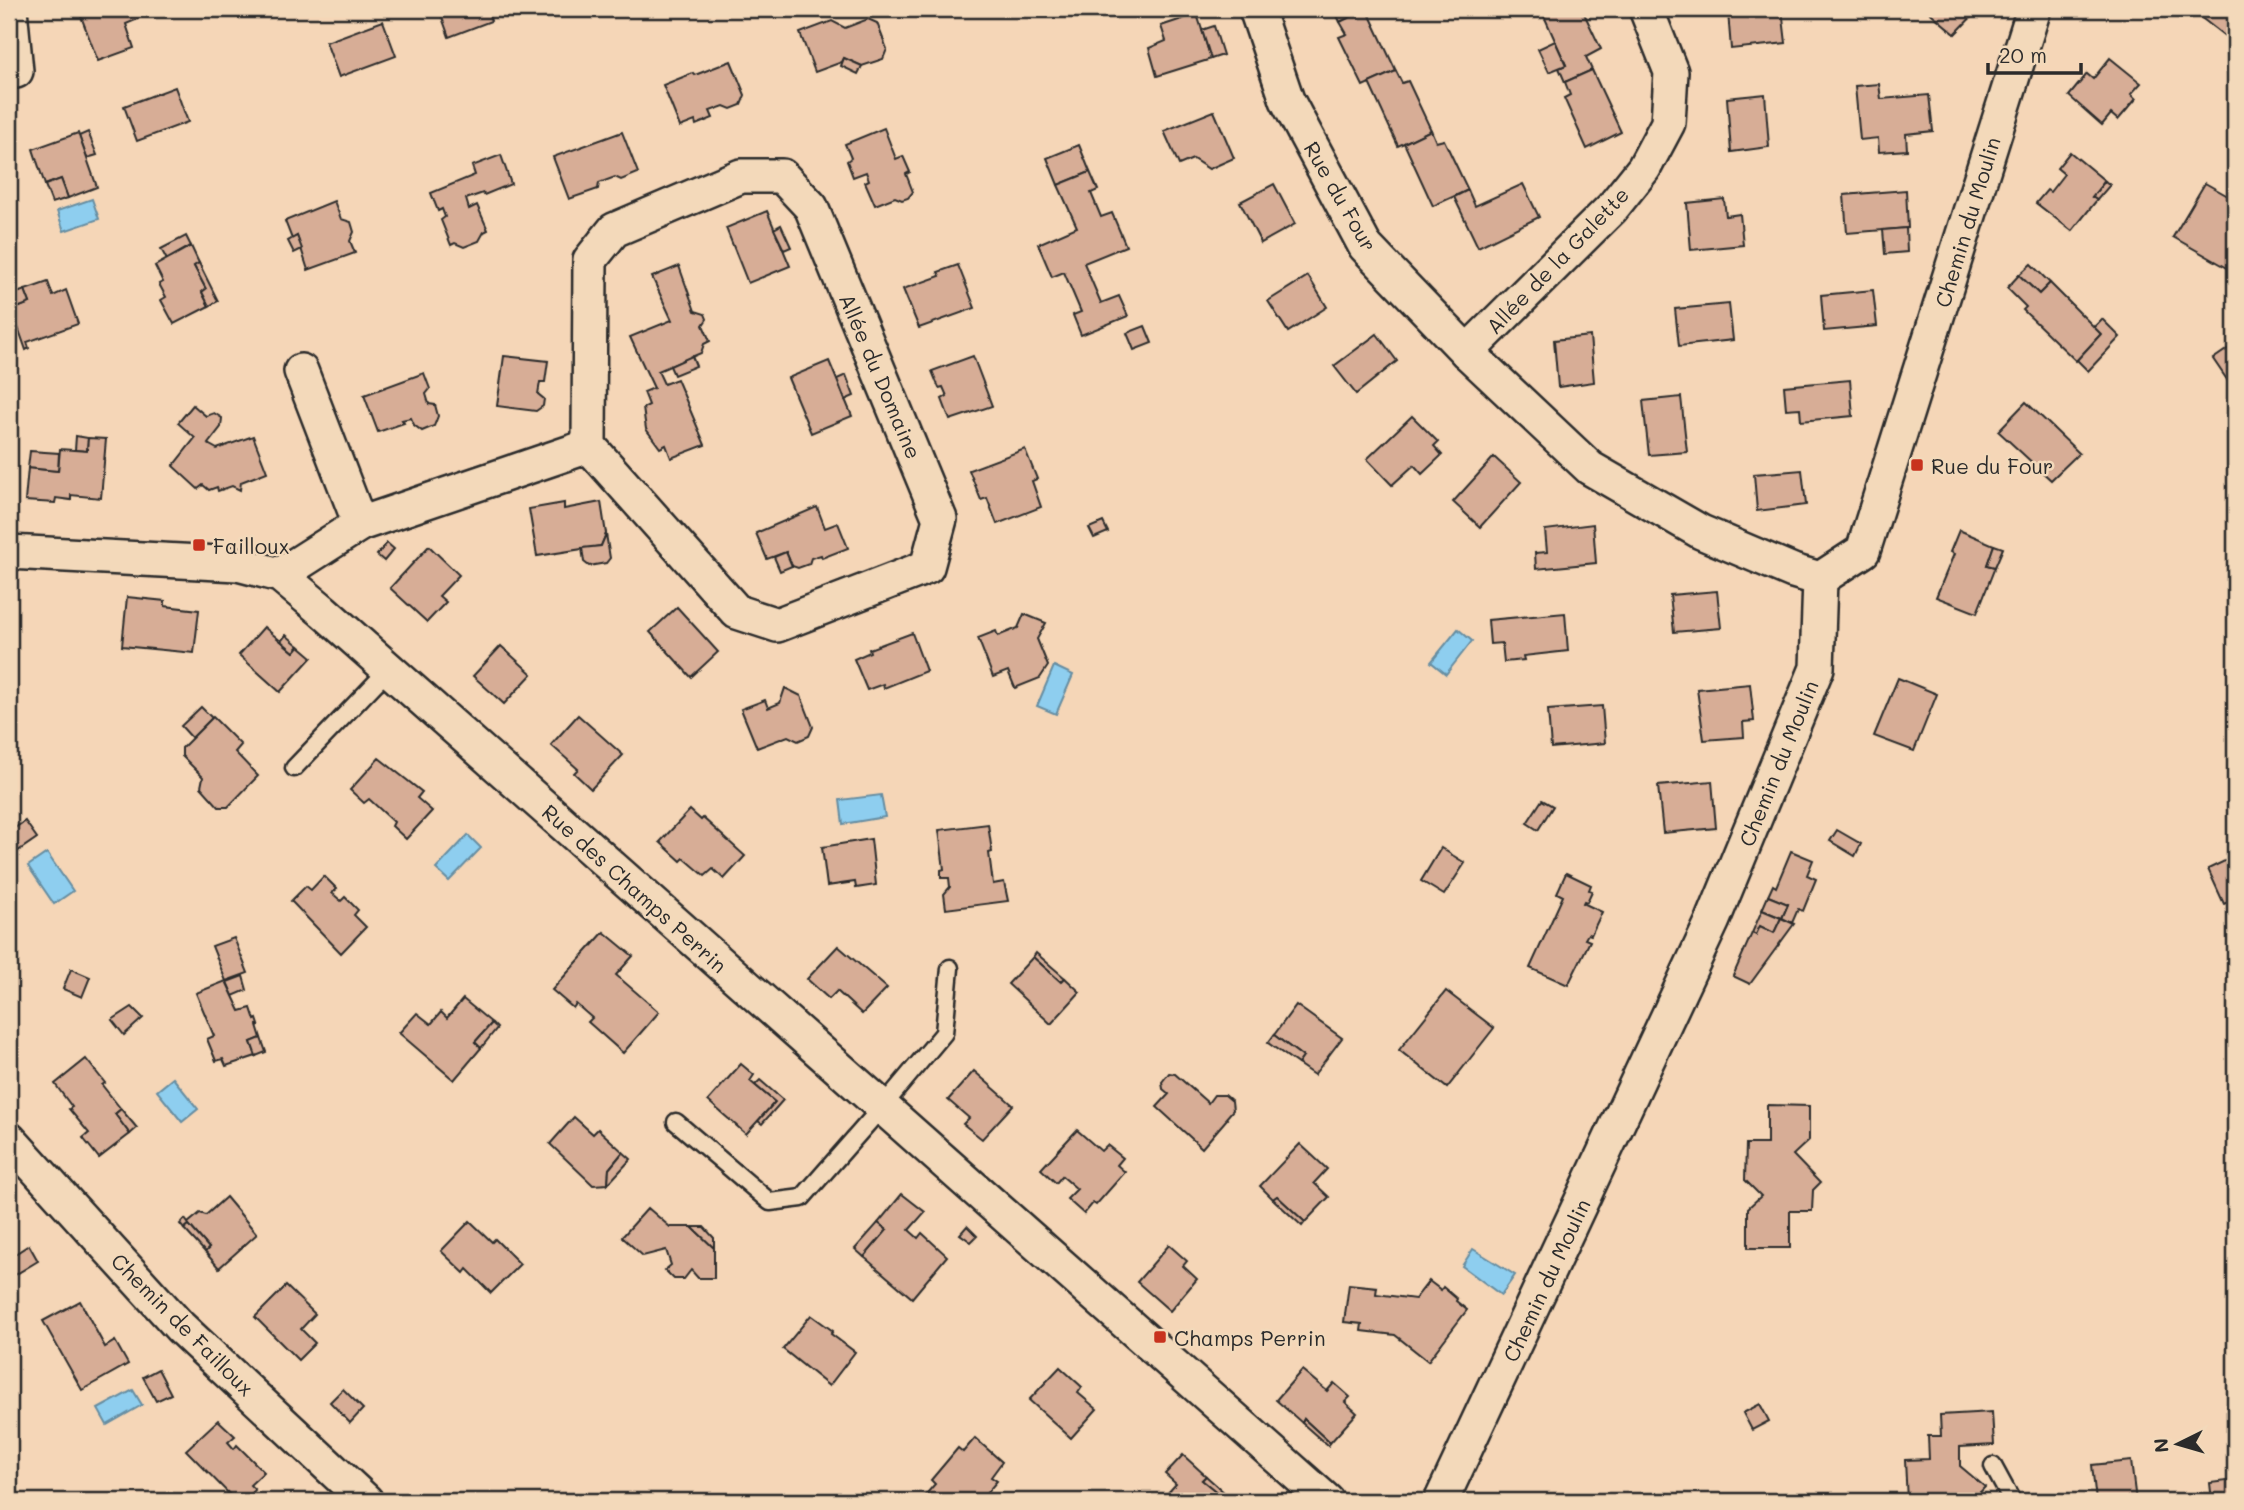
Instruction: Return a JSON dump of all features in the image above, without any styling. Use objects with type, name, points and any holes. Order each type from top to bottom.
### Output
[{"type":"street","points":[[10,9],[16,71]]},
{"type":"street","name":"Rue du Four","points":[[1256,9],[1287,100],[1365,246],[1467,352],[1590,468],[1701,532],[1793,571],[1820,579]]},
{"type":"street","name":"Allée de la Galette","points":[[1467,352],[1612,208],[1644,168],[1668,123],[1671,72],[1646,9]]},
{"type":"street","name":"Chemin du Moulin","points":[[1441,1501],[1719,908],[1817,668],[1820,579],[1863,551],[2034,9]]},
{"type":"street","name":"Allée du Domaine","points":[[741,176],[782,176],[811,207],[940,519],[928,567],[777,625],[737,612],[589,446],[590,260],[614,230],[741,176]]},
{"type":"street","points":[[301,371],[360,524]]},
{"type":"street","points":[[279,575],[360,524],[589,446]]},
{"type":"street","name":"Rue des Champs Perrin","points":[[9,552],[238,564],[279,575],[389,669],[1327,1501]]},
{"type":"street","name":"Chemin de Failloux","points":[[9,1139],[180,1326],[366,1501]]},
{"type":"lane","points":[[294,768],[389,669]]},
{"type":"lane","points":[[676,1122],[770,1202],[802,1198],[944,1032],[950,968]]},
{"type":"lane","points":[[1993,1466],[2012,1501]]},
{"type":"water","points":[[92,199],[99,219],[64,231],[57,211]]},
{"type":"water","points":[[1458,629],[1472,641],[1446,674],[1431,662]]},
{"type":"water","points":[[1054,666],[1073,675],[1056,714],[1037,706]]},
{"type":"water","points":[[881,795],[885,817],[843,824],[840,800]]},
{"type":"water","points":[[468,835],[481,848],[449,881],[436,869]]},
{"type":"water","points":[[47,853],[73,891],[54,904],[28,866]]},
{"type":"water","points":[[173,1078],[198,1109],[182,1122],[157,1091]]},
{"type":"water","points":[[1473,1249],[1515,1275],[1501,1295],[1462,1266]]},
{"type":"water","points":[[133,1390],[142,1405],[107,1425],[98,1409]]},
{"type":"building","points":[[138,9],[138,19],[126,24],[134,48],[98,61],[79,11]]},
{"type":"building","points":[[439,9],[487,9],[491,21],[449,37]]},
{"type":"building","points":[[1334,9],[1367,9],[1340,22]]},
{"type":"building","points":[[1367,9],[1396,71],[1363,86],[1339,37],[1347,34],[1340,22]]},
{"type":"building","points":[[1560,9],[1582,9],[1601,49],[1586,57],[1592,70],[1565,82],[1559,68],[1566,65],[1544,16]]},
{"type":"building","points":[[1782,9],[1786,43],[1731,49],[1728,12]]},
{"type":"building","points":[[1926,9],[1979,9],[1955,34]]},
{"type":"building","points":[[2190,9],[2235,9],[2235,39],[2229,34],[2226,37]]},
{"type":"building","points":[[1197,14],[1211,59],[1157,76],[1149,48],[1166,41],[1161,26]]},
{"type":"building","points":[[868,19],[877,23],[887,49],[883,59],[862,66],[844,58],[842,62],[815,72],[800,33],[832,21],[845,28]]},
{"type":"building","points":[[383,21],[396,56],[339,77],[326,42]]},
{"type":"building","points":[[1214,26],[1223,55],[1211,59],[1202,30]]},
{"type":"building","points":[[1555,41],[1566,65],[1549,72],[1538,49]]},
{"type":"building","points":[[844,58],[862,66],[858,74],[841,66]]},
{"type":"building","points":[[2110,58],[2141,83],[2131,94],[2136,99],[2118,120],[2111,114],[2102,125],[2069,96],[2087,74],[2093,79]]},
{"type":"building","points":[[731,61],[745,95],[741,105],[731,109],[724,106],[710,111],[713,118],[696,125],[695,121],[680,127],[663,85]]},
{"type":"building","points":[[1592,70],[1621,132],[1587,149],[1564,98],[1570,95],[1565,82]]},
{"type":"building","points":[[1396,71],[1402,83],[1408,81],[1431,130],[1398,146],[1369,83]]},
{"type":"building","points":[[1879,84],[1881,99],[1929,95],[1933,131],[1906,134],[1907,150],[1879,152],[1878,138],[1860,140],[1855,86]]},
{"type":"building","points":[[175,87],[188,122],[137,141],[124,106]]},
{"type":"building","points":[[1765,94],[1769,147],[1731,152],[1727,98]]},
{"type":"building","points":[[1214,111],[1234,158],[1209,169],[1193,159],[1179,165],[1164,131]]},
{"type":"building","points":[[884,128],[896,159],[903,156],[910,172],[906,174],[913,192],[908,198],[902,200],[895,197],[875,205],[865,182],[869,180],[866,172],[853,177],[847,161],[851,158],[845,144]]},
{"type":"building","points":[[1431,130],[1436,142],[1444,140],[1468,190],[1433,206],[1404,143]]},
{"type":"building","points":[[88,132],[97,155],[87,158],[79,136]]},
{"type":"building","points":[[622,132],[638,173],[621,180],[615,177],[599,183],[598,189],[569,199],[553,157]]},
{"type":"building","points":[[78,133],[97,187],[68,198],[61,179],[45,185],[33,149]]},
{"type":"building","points":[[1079,145],[1090,172],[1058,185],[1047,158]]},
{"type":"building","points":[[2070,152],[2105,181],[2092,197],[2097,200],[2072,231],[2036,203],[2047,190],[2050,192],[2064,174],[2057,168]]},
{"type":"building","points":[[501,155],[511,184],[466,199],[469,209],[477,205],[488,230],[479,241],[464,247],[455,243],[451,245],[441,220],[445,217],[442,209],[438,211],[431,193],[475,175],[472,166]]},
{"type":"building","points":[[1090,172],[1098,190],[1091,193],[1101,217],[1112,213],[1126,246],[1084,263],[1101,303],[1119,296],[1128,316],[1081,335],[1073,315],[1081,312],[1064,272],[1052,277],[1038,244],[1077,227],[1058,185]]},
{"type":"building","points":[[61,179],[68,198],[52,203],[45,185]]},
{"type":"building","points":[[2105,181],[2110,185],[2097,200],[2092,197]]},
{"type":"building","points":[[2205,183],[2235,200],[2235,263],[2231,270],[2173,237]]},
{"type":"building","points":[[1274,184],[1295,224],[1261,243],[1240,202]]},
{"type":"building","points":[[1523,184],[1539,217],[1478,247],[1454,197],[1468,190],[1475,206]]},
{"type":"building","points":[[1906,190],[1908,228],[1847,233],[1844,195]]},
{"type":"building","points":[[1724,199],[1726,216],[1740,214],[1743,245],[1691,250],[1687,203]]},
{"type":"building","points":[[334,201],[341,219],[351,222],[354,232],[350,241],[355,253],[308,270],[297,236],[292,239],[285,221]]},
{"type":"building","points":[[767,211],[790,266],[748,283],[726,228]]},
{"type":"building","points":[[781,225],[791,247],[784,250],[774,229]]},
{"type":"building","points":[[1906,228],[1907,252],[1885,254],[1883,230]]},
{"type":"building","points":[[186,236],[191,246],[167,260],[161,249]]},
{"type":"building","points":[[297,236],[302,249],[294,253],[288,241]]},
{"type":"building","points":[[191,246],[199,263],[194,266],[206,289],[202,292],[209,306],[174,324],[161,300],[166,297],[159,284],[163,282],[155,266]]},
{"type":"building","points":[[199,263],[218,301],[209,306],[202,292],[206,289],[194,266]]},
{"type":"building","points":[[2031,264],[2050,283],[2039,294],[2019,275]]},
{"type":"building","points":[[958,265],[975,308],[919,328],[903,289],[940,276],[938,272]]},
{"type":"building","points":[[679,266],[695,311],[705,314],[707,319],[703,325],[710,341],[704,344],[701,353],[658,371],[664,384],[677,379],[705,445],[671,458],[666,445],[660,448],[646,429],[643,408],[649,405],[644,392],[654,388],[630,337],[672,320],[652,277]]},
{"type":"building","points":[[2019,275],[2039,294],[2050,283],[2101,334],[2076,361],[2023,310],[2026,307],[2007,288]]},
{"type":"building","points":[[1308,276],[1327,307],[1288,332],[1268,301]]},
{"type":"building","points":[[48,282],[53,296],[66,290],[78,324],[27,342],[29,348],[26,350],[12,310],[30,303],[25,290]]},
{"type":"building","points":[[25,290],[30,303],[12,310],[9,296]]},
{"type":"building","points":[[1873,290],[1877,326],[1824,331],[1821,295]]},
{"type":"building","points":[[1729,304],[1733,340],[1679,346],[1675,309]]},
{"type":"building","points":[[2102,319],[2120,337],[2088,371],[2077,360],[2101,334],[2094,327]]},
{"type":"building","points":[[1145,326],[1152,343],[1134,350],[1127,333]]},
{"type":"building","points":[[1377,334],[1397,361],[1356,394],[1334,366]]},
{"type":"building","points":[[1590,336],[1594,382],[1558,387],[1554,340]]},
{"type":"building","points":[[2235,344],[2235,390],[2234,390],[2213,359]]},
{"type":"building","points":[[504,356],[548,361],[545,382],[540,382],[538,394],[544,399],[543,406],[536,411],[497,406]]},
{"type":"building","points":[[692,356],[696,366],[674,375],[670,366]]},
{"type":"building","points":[[973,356],[992,406],[950,420],[942,399],[947,396],[943,387],[939,388],[932,371]]},
{"type":"building","points":[[829,361],[852,416],[811,433],[788,378]]},
{"type":"building","points":[[424,373],[430,389],[426,394],[429,404],[435,405],[438,416],[434,426],[422,431],[414,425],[411,418],[378,432],[364,395]]},
{"type":"building","points":[[846,375],[854,396],[845,400],[837,379]]},
{"type":"building","points":[[1850,380],[1853,416],[1801,421],[1800,408],[1786,409],[1784,386]]},
{"type":"building","points":[[1681,397],[1687,452],[1649,455],[1643,401]]},
{"type":"building","points":[[2026,402],[2079,453],[2051,480],[1998,431]]},
{"type":"building","points":[[193,405],[206,416],[214,413],[222,418],[221,427],[208,444],[217,449],[253,436],[267,472],[241,482],[240,490],[232,486],[218,491],[217,487],[209,490],[203,485],[198,489],[173,466],[195,438],[178,423]]},
{"type":"building","points":[[1412,416],[1438,442],[1434,446],[1442,455],[1422,474],[1414,465],[1392,485],[1367,459]]},
{"type":"building","points":[[76,436],[88,438],[87,451],[75,450]]},
{"type":"building","points":[[88,438],[106,439],[101,498],[71,495],[71,500],[56,498],[55,503],[25,501],[28,468],[58,471],[60,449],[87,451]]},
{"type":"building","points":[[1025,449],[1037,479],[1032,481],[1041,507],[997,524],[987,498],[981,500],[969,470]]},
{"type":"building","points":[[30,451],[59,453],[58,471],[28,468]]},
{"type":"building","points":[[1494,457],[1521,482],[1480,527],[1453,502]]},
{"type":"building","points":[[1802,470],[1806,505],[1757,511],[1754,474]]},
{"type":"building","points":[[601,502],[606,534],[601,546],[537,556],[529,509],[564,503],[564,509]]},
{"type":"building","points":[[817,507],[825,528],[838,523],[848,548],[822,558],[821,555],[811,558],[809,564],[798,568],[792,566],[786,552],[767,559],[756,533]]},
{"type":"building","points":[[1103,522],[1108,532],[1094,538],[1089,528]]},
{"type":"building","points":[[1593,524],[1596,563],[1536,569],[1535,553],[1547,552],[1545,530]]},
{"type":"building","points":[[1959,530],[1994,545],[1987,565],[1995,567],[1977,613],[1936,597],[1954,554],[1950,552]]},
{"type":"building","points":[[606,534],[610,558],[606,563],[589,566],[584,562],[582,548],[601,546]]},
{"type":"building","points":[[387,543],[394,549],[384,561],[377,555]]},
{"type":"building","points":[[1994,545],[2003,548],[1995,567],[1987,565]]},
{"type":"building","points":[[429,546],[459,575],[439,596],[446,602],[427,622],[390,588]]},
{"type":"building","points":[[786,552],[792,566],[780,571],[774,557]]},
{"type":"building","points":[[1717,591],[1721,628],[1674,632],[1670,595]]},
{"type":"building","points":[[127,597],[165,601],[165,606],[199,610],[194,653],[122,646]]},
{"type":"building","points":[[677,607],[718,652],[691,677],[650,632]]},
{"type":"building","points":[[1565,613],[1568,651],[1523,656],[1524,660],[1504,662],[1502,643],[1490,644],[1488,620]]},
{"type":"building","points":[[1024,614],[1046,623],[1037,639],[1048,666],[1040,678],[1015,688],[1008,671],[993,677],[978,638],[996,631],[998,636],[1018,628]]},
{"type":"building","points":[[264,627],[294,652],[299,646],[312,657],[280,692],[239,655]]},
{"type":"building","points":[[912,633],[926,671],[884,688],[883,684],[867,690],[854,659],[870,652],[869,649]]},
{"type":"building","points":[[286,635],[299,646],[294,652],[281,641]]},
{"type":"building","points":[[501,646],[532,674],[504,704],[473,676]]},
{"type":"building","points":[[1898,678],[1937,694],[1914,751],[1874,736]]},
{"type":"building","points":[[1750,684],[1754,721],[1743,722],[1744,737],[1704,740],[1697,689]]},
{"type":"building","points":[[785,688],[801,696],[813,727],[809,736],[798,741],[788,736],[757,748],[741,709],[765,700],[768,708],[780,703]]},
{"type":"building","points":[[1602,706],[1605,743],[1551,748],[1548,710]]},
{"type":"building","points":[[201,707],[212,718],[192,738],[181,726]]},
{"type":"building","points":[[578,715],[623,755],[591,789],[574,773],[578,769],[551,745]]},
{"type":"building","points":[[213,717],[241,745],[235,752],[258,776],[228,807],[219,807],[201,787],[203,777],[182,756],[182,748]]},
{"type":"building","points":[[379,758],[422,792],[417,798],[432,811],[406,839],[392,826],[394,822],[369,799],[364,803],[350,790]]},
{"type":"building","points":[[1712,781],[1716,828],[1663,833],[1658,786]]},
{"type":"building","points":[[1542,800],[1553,806],[1538,830],[1527,823]]},
{"type":"building","points":[[690,810],[701,820],[703,818],[745,856],[724,879],[713,869],[705,876],[684,858],[681,861],[660,842]]},
{"type":"building","points":[[25,821],[37,838],[18,851],[9,838],[9,832]]},
{"type":"building","points":[[988,824],[993,884],[1004,882],[1008,901],[946,909],[944,894],[950,887],[949,878],[941,878],[941,870],[944,869],[939,830]]},
{"type":"building","points":[[1837,830],[1861,844],[1855,856],[1830,841]]},
{"type":"building","points":[[871,839],[876,885],[856,888],[855,882],[827,886],[822,847]]},
{"type":"building","points":[[1441,848],[1465,863],[1444,895],[1421,881]]},
{"type":"building","points":[[1791,851],[1813,860],[1807,875],[1816,879],[1803,911],[1798,909],[1792,923],[1782,918],[1788,904],[1768,896],[1773,885],[1776,887]]},
{"type":"building","points":[[2235,856],[2235,899],[2224,904],[2208,869]]},
{"type":"building","points":[[1566,873],[1591,885],[1589,890],[1592,891],[1587,902],[1583,903],[1602,912],[1591,935],[1588,934],[1585,939],[1590,941],[1568,985],[1530,968],[1563,896],[1557,893]]},
{"type":"building","points":[[324,876],[337,889],[332,893],[341,901],[345,897],[358,910],[354,915],[366,927],[341,953],[291,901],[306,886],[311,890]]},
{"type":"building","points":[[1768,896],[1788,904],[1782,918],[1762,910]]},
{"type":"building","points":[[1762,910],[1781,918],[1774,933],[1760,926],[1756,935],[1752,933]]},
{"type":"building","points":[[1781,918],[1794,924],[1750,984],[1733,976],[1752,933],[1756,935],[1760,926],[1774,933]]},
{"type":"building","points":[[604,932],[633,956],[616,975],[659,1012],[623,1053],[588,1022],[592,1018],[576,1004],[573,1008],[552,990]]},
{"type":"building","points":[[234,938],[248,973],[226,981],[212,946]]},
{"type":"building","points":[[838,946],[887,988],[862,1014],[837,991],[829,999],[807,979]]},
{"type":"building","points":[[1036,953],[1065,978],[1061,982],[1033,957]]},
{"type":"building","points":[[1033,957],[1061,982],[1065,978],[1080,992],[1051,1024],[1008,984]]},
{"type":"building","points":[[71,969],[90,977],[82,997],[63,989]]},
{"type":"building","points":[[243,976],[247,990],[233,996],[227,982]]},
{"type":"building","points":[[226,981],[240,1011],[251,1008],[259,1025],[261,1038],[251,1042],[256,1056],[226,1066],[223,1059],[216,1061],[207,1039],[214,1036],[196,993]]},
{"type":"building","points":[[1446,991],[1494,1028],[1447,1088],[1399,1050]]},
{"type":"building","points":[[463,999],[492,1023],[475,1042],[481,1048],[454,1080],[399,1033],[417,1013],[431,1024],[441,1012],[447,1018]]},
{"type":"building","points":[[1296,1005],[1342,1038],[1314,1075],[1298,1064],[1303,1057],[1274,1035]]},
{"type":"building","points":[[132,1007],[143,1018],[124,1035],[112,1020]]},
{"type":"building","points":[[492,1023],[497,1028],[481,1048],[475,1042]]},
{"type":"building","points":[[1274,1035],[1303,1057],[1298,1064],[1268,1043]]},
{"type":"building","points":[[261,1038],[266,1052],[256,1056],[251,1042]]},
{"type":"building","points":[[86,1059],[121,1109],[115,1114],[130,1134],[99,1158],[83,1138],[89,1133],[69,1109],[72,1107],[55,1084]]},
{"type":"building","points":[[741,1064],[754,1075],[750,1081],[775,1102],[746,1134],[708,1101]]},
{"type":"building","points":[[974,1071],[1013,1105],[982,1139],[963,1124],[969,1118],[948,1100]]},
{"type":"building","points":[[1169,1073],[1175,1074],[1208,1103],[1214,1095],[1225,1095],[1232,1101],[1233,1110],[1202,1148],[1157,1107],[1169,1094],[1163,1089],[1162,1082]]},
{"type":"building","points":[[760,1080],[783,1100],[762,1124],[758,1121],[775,1102],[755,1085]]},
{"type":"building","points":[[1767,1105],[1809,1106],[1809,1140],[1793,1155],[1820,1183],[1813,1190],[1812,1211],[1790,1211],[1790,1248],[1748,1248],[1748,1208],[1761,1196],[1745,1180],[1746,1144],[1767,1144]]},
{"type":"building","points":[[121,1109],[137,1128],[130,1134],[115,1114]]},
{"type":"building","points":[[574,1117],[593,1134],[598,1129],[623,1152],[609,1169],[608,1184],[593,1185],[550,1144]]},
{"type":"building","points":[[1077,1130],[1101,1151],[1107,1145],[1123,1158],[1117,1165],[1125,1172],[1096,1205],[1093,1203],[1084,1214],[1067,1199],[1077,1189],[1062,1176],[1056,1183],[1041,1169]]},
{"type":"building","points":[[1300,1144],[1327,1169],[1314,1183],[1329,1197],[1305,1222],[1277,1196],[1273,1199],[1260,1186]]},
{"type":"building","points":[[623,1152],[631,1159],[608,1184],[609,1169]]},
{"type":"building","points":[[902,1194],[925,1212],[909,1230],[918,1238],[922,1233],[947,1256],[912,1298],[864,1257],[887,1230],[878,1223]]},
{"type":"building","points":[[1277,1196],[1305,1222],[1302,1226],[1273,1199]]},
{"type":"building","points":[[226,1197],[257,1234],[219,1268],[205,1252],[209,1248],[189,1225],[184,1229],[180,1224],[185,1219],[188,1223],[200,1213],[206,1215]]},
{"type":"building","points":[[648,1208],[670,1227],[692,1227],[714,1248],[714,1278],[698,1278],[691,1270],[684,1279],[674,1279],[665,1270],[671,1265],[666,1250],[643,1256],[622,1237]]},
{"type":"building","points":[[470,1221],[492,1242],[495,1239],[520,1264],[491,1293],[467,1269],[464,1273],[441,1251]]},
{"type":"building","points":[[878,1223],[887,1230],[864,1257],[855,1249]]},
{"type":"building","points":[[189,1225],[209,1248],[205,1252],[184,1229]]},
{"type":"building","points":[[967,1226],[977,1236],[971,1242],[960,1234]]},
{"type":"building","points":[[692,1227],[704,1227],[714,1238],[714,1248]]},
{"type":"building","points":[[29,1245],[38,1261],[13,1276],[9,1269],[9,1258]]},
{"type":"building","points":[[1169,1245],[1187,1261],[1183,1266],[1197,1279],[1170,1311],[1137,1282]]},
{"type":"building","points":[[1429,1281],[1441,1290],[1443,1287],[1467,1310],[1428,1361],[1395,1335],[1361,1331],[1362,1324],[1344,1322],[1349,1284],[1377,1287],[1376,1294],[1415,1299]]},
{"type":"building","points":[[286,1286],[315,1314],[301,1329],[315,1343],[298,1360],[255,1317]]},
{"type":"building","points":[[80,1301],[105,1347],[115,1341],[128,1364],[82,1390],[43,1321]]},
{"type":"building","points":[[811,1315],[855,1352],[829,1386],[783,1349]]},
{"type":"building","points":[[1060,1367],[1082,1387],[1078,1393],[1097,1409],[1071,1438],[1029,1400]]},
{"type":"building","points":[[158,1369],[171,1394],[156,1401],[143,1377]]},
{"type":"building","points":[[1302,1370],[1327,1391],[1334,1383],[1350,1397],[1345,1402],[1357,1413],[1330,1443],[1304,1419],[1302,1423],[1276,1400]]},
{"type":"building","points":[[343,1389],[363,1409],[350,1423],[330,1402]]},
{"type":"building","points":[[1760,1404],[1769,1421],[1752,1430],[1743,1413]]},
{"type":"building","points":[[1992,1412],[1994,1445],[1960,1447],[1960,1466],[1985,1487],[1972,1501],[1907,1501],[1905,1460],[1929,1459],[1928,1436],[1941,1436],[1940,1415]]},
{"type":"building","points":[[1304,1419],[1330,1443],[1328,1446],[1302,1423]]},
{"type":"building","points":[[218,1420],[235,1436],[228,1442],[234,1449],[237,1445],[264,1472],[250,1485],[255,1490],[244,1501],[236,1501],[186,1450]]},
{"type":"building","points":[[975,1438],[1002,1462],[991,1477],[997,1481],[980,1501],[920,1501],[935,1484],[931,1480],[958,1448],[963,1452]]},
{"type":"building","points":[[1183,1455],[1206,1476],[1202,1480],[1223,1497],[1224,1501],[1170,1501],[1165,1496],[1176,1484],[1165,1474]]},
{"type":"building","points":[[2131,1461],[2136,1501],[2096,1501],[2092,1465]]},
{"type":"building","points":[[1206,1476],[1226,1494],[1223,1497],[1202,1480]]},
{"type":"building","points":[[2235,1480],[2235,1501],[2212,1501],[2210,1483]]},
{"type":"place","name":"Rue du Four","points":[[1917,465]]},
{"type":"place","name":"Failloux","points":[[199,545]]},
{"type":"place","name":"Champs Perrin","points":[[1160,1337]]}]
